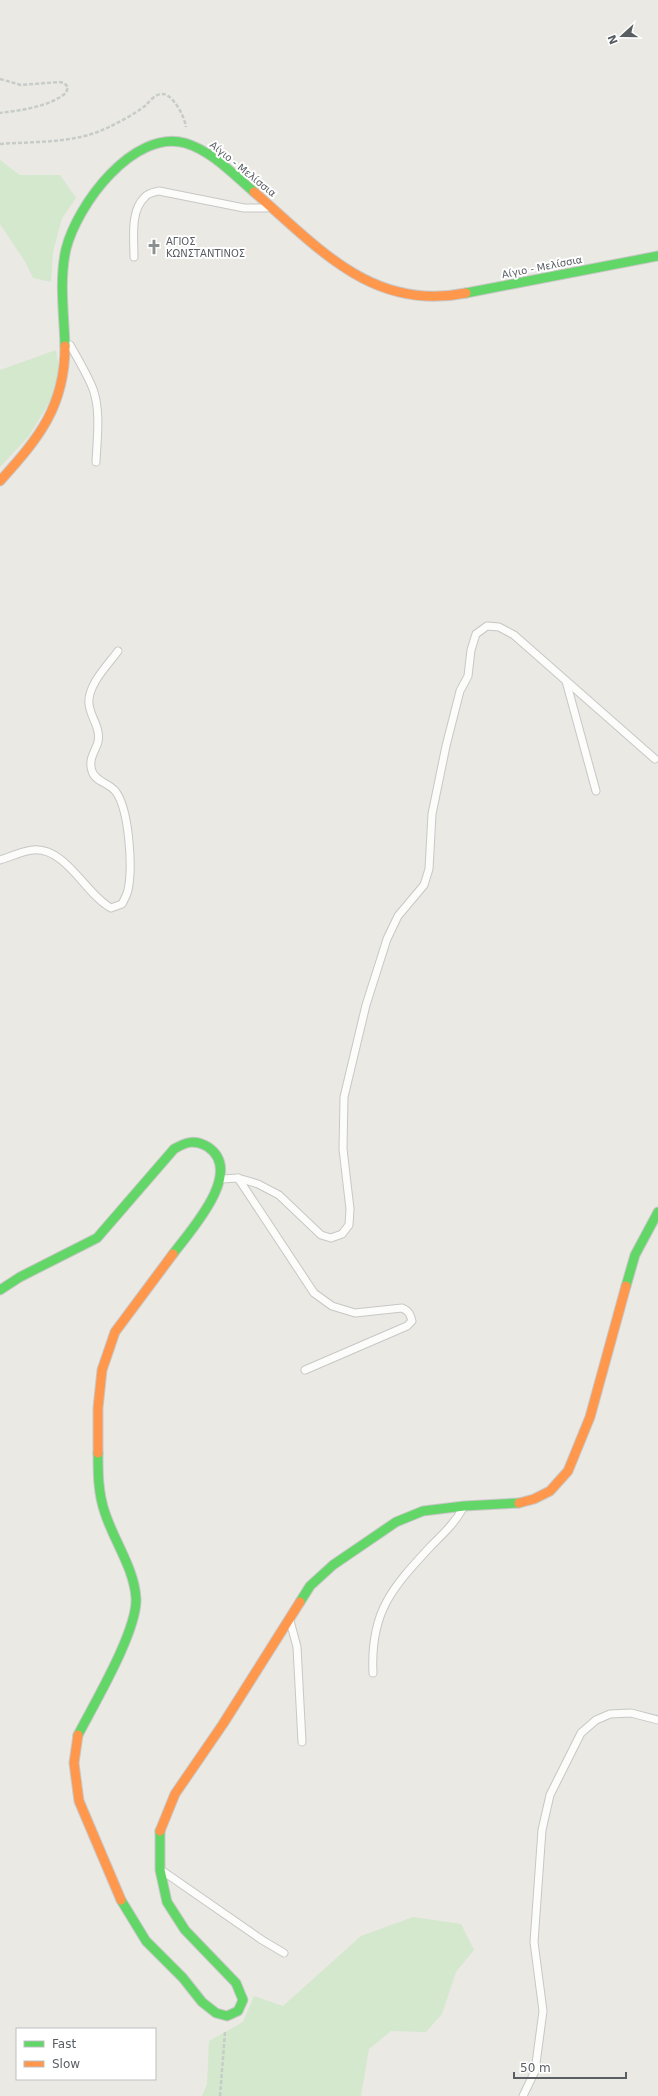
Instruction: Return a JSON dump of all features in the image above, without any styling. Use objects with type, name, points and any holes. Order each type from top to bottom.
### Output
[{"type":"main road","name":"Αίγιο - Μελίσσια","points":[[0,481],[34,442],[51,414],[64,375],[64,268],[70,232],[82,211],[119,166],[142,148],[152,144],[169,141],[189,144],[210,155],[275,208],[328,256],[361,279],[388,290],[411,295],[450,295],[480,291],[658,256]]},
{"type":"main road","points":[[0,1290],[20,1277],[98,1238],[174,1149],[186,1142],[200,1142],[212,1150],[221,1167],[221,1179],[210,1203],[115,1332],[102,1370],[98,1408],[99,1488],[105,1512],[133,1580],[136,1599],[135,1613],[125,1642],[77,1736],[74,1763],[79,1801],[128,1912],[146,1941],[183,1978],[202,2002],[216,2013],[227,2016],[238,2011],[243,2000],[236,1983],[185,1930],[168,1902],[160,1870],[160,1828],[175,1794],[223,1724],[310,1586],[333,1564],[396,1522],[423,1511],[464,1506],[516,1504],[534,1499],[550,1491],[568,1470],[590,1417],[635,1255],[658,1212]]},
{"type":"lane","points":[[134,257],[134,228],[138,204],[146,195],[159,191],[244,208],[275,208]]},
{"type":"lane","points":[[64,333],[93,388],[96,399],[98,428],[96,462]]},
{"type":"lane","points":[[221,1179],[238,1178],[258,1184],[279,1195],[321,1235],[331,1238],[342,1234],[350,1225],[350,1209],[342,1149],[344,1098],[366,1005],[386,939],[398,916],[424,885],[429,869],[434,806],[446,746],[460,691],[468,676],[471,650],[476,634],[488,626],[499,627],[514,634],[655,759]]},
{"type":"lane","points":[[0,860],[33,850],[47,852],[59,859],[84,883],[102,904],[111,908],[122,904],[128,891],[129,861],[126,818],[122,800],[113,787],[100,781],[92,771],[90,757],[98,741],[97,726],[89,704],[91,689],[118,651]]},
{"type":"lane","points":[[566,680],[596,791]]},
{"type":"lane","points":[[238,1178],[314,1293],[332,1306],[355,1313],[402,1308],[408,1311],[411,1315],[412,1321],[407,1326],[305,1370]]},
{"type":"lane","points":[[373,1672],[372,1654],[375,1628],[384,1604],[412,1566],[457,1518],[464,1506]]},
{"type":"lane","points":[[289,1618],[297,1647],[302,1742]]},
{"type":"lane","points":[[522,2096],[535,2071],[543,2011],[534,1942],[542,1830],[550,1795],[582,1733],[596,1720],[610,1714],[631,1713],[658,1720]]},
{"type":"lane","points":[[160,1870],[262,1940],[284,1953]]},
{"type":"path","points":[[0,79],[21,85],[59,82],[64,83],[68,87],[66,93],[57,100],[19,110],[0,113]]},
{"type":"path","points":[[0,144],[72,139],[101,131],[144,106],[159,94],[165,94],[171,98],[184,117],[189,144]]},
{"type":"path","points":[[220,2096],[227,2016]]},
{"type":"green space","points":[[0,160],[20,175],[60,175],[76,198],[62,218],[53,252],[51,282],[33,278],[26,263],[0,224]]},
{"type":"green space","points":[[56,350],[59,368],[55,393],[29,436],[0,467],[0,370]]},
{"type":"green space","points":[[413,1917],[461,1924],[474,1950],[456,1972],[442,2014],[426,2032],[391,2031],[369,2049],[361,2096],[202,2096],[207,2084],[209,2041],[243,2022],[254,1996],[283,2006],[361,1936]]},
{"type":"traffic: fast","points":[[65,346],[62,285],[66,249],[72,231],[95,192],[110,174],[127,159],[146,147],[165,142],[185,143],[213,157],[254,192]]},
{"type":"traffic: fast","points":[[466,293],[658,256]]},
{"type":"traffic: fast","points":[[0,1290],[20,1277],[97,1238],[174,1149],[187,1143],[195,1142],[208,1147],[218,1158],[221,1171],[218,1186],[211,1201],[191,1231],[173,1254]]},
{"type":"traffic: fast","points":[[626,1286],[635,1255],[658,1212]]},
{"type":"traffic: fast","points":[[78,1735],[123,1647],[135,1612],[136,1598],[132,1576],[103,1506],[99,1483],[98,1453]]},
{"type":"traffic: fast","points":[[300,1602],[310,1586],[333,1565],[396,1522],[423,1511],[464,1506],[519,1503]]},
{"type":"traffic: fast","points":[[121,1900],[146,1941],[183,1978],[202,2002],[216,2013],[227,2016],[238,2011],[243,2000],[236,1983],[185,1930],[167,1902],[160,1870],[160,1831]]},
{"type":"traffic: slow","points":[[254,192],[324,253],[349,270],[374,284],[402,293],[433,296],[466,293]]},
{"type":"traffic: slow","points":[[0,481],[38,435],[55,404],[64,367],[65,346]]},
{"type":"traffic: slow","points":[[98,1453],[98,1408],[102,1370],[115,1332],[173,1254]]},
{"type":"traffic: slow","points":[[519,1503],[534,1499],[550,1491],[568,1471],[590,1417],[626,1286]]},
{"type":"traffic: slow","points":[[160,1831],[175,1794],[223,1724],[300,1602]]},
{"type":"traffic: slow","points":[[78,1735],[74,1763],[79,1801],[121,1900]]},
{"type":"place","name":"ΑΓΙΟΣ ΚΩΝΣΤΑΝΤΙΝΟΣ","points":[[154,247]]}]
